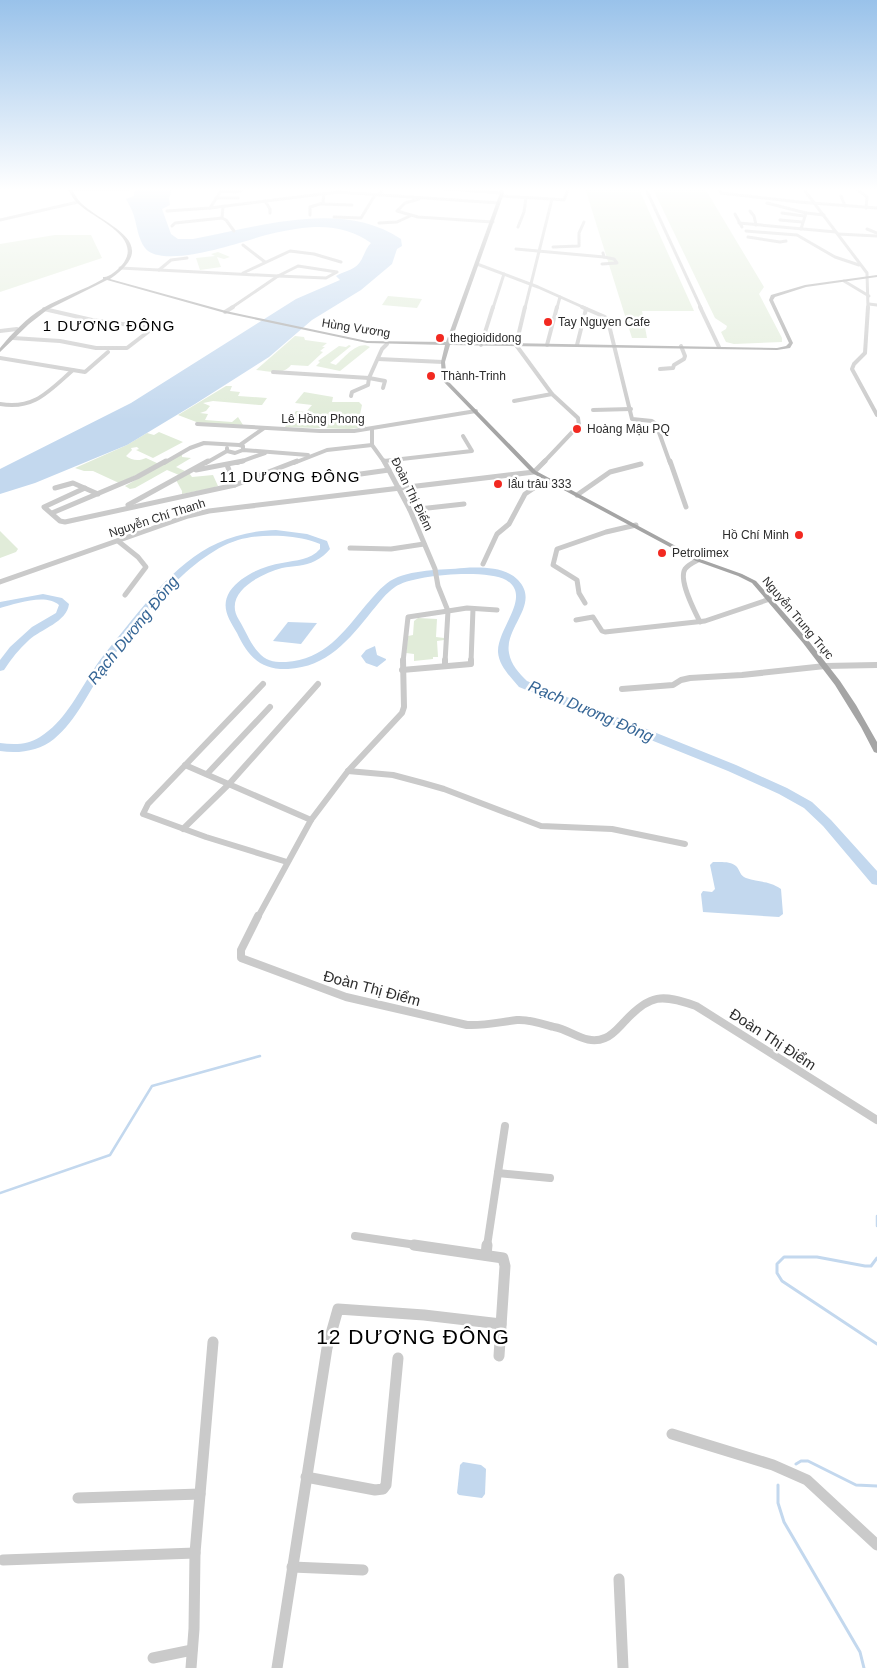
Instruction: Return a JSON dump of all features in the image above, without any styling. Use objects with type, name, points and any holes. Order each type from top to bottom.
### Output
[{"type":"main road","points":[[0,351],[17,329],[42,309],[106,279],[123,265]]},
{"type":"main road","points":[[443,362],[477,265]]},
{"type":"main road","name":"Hùng Vương","points":[[225,312],[360,341],[387,344],[782,348],[789,346],[790,340],[771,298],[781,292],[805,286],[877,276]]},
{"type":"main road","points":[[106,279],[225,312]]},
{"type":"main road","points":[[0,345],[42,309]]},
{"type":"main road","name":"Nguyễn Trung Trực","points":[[443,362],[446,380],[534,472],[576,496],[636,525],[698,560],[749,578],[770,600],[825,666],[868,731],[877,750]]},
{"type":"street","points":[[159,270],[165,265]]},
{"type":"street","points":[[241,275],[261,265]]},
{"type":"street","points":[[479,265],[531,284],[600,314],[607,320],[632,419],[652,421],[656,424],[686,507]]},
{"type":"street","points":[[534,472],[551,457],[579,425],[578,418],[552,394],[516,346],[536,265]]},
{"type":"street","points":[[680,265],[719,347]]},
{"type":"street","points":[[859,265],[867,273],[869,304],[865,353],[854,364],[852,369],[877,415]]},
{"type":"street","points":[[120,268],[241,275],[280,275],[326,278],[338,272],[298,266],[280,275],[225,312]]},
{"type":"street","points":[[481,345],[504,274]]},
{"type":"street","points":[[844,281],[869,296]]},
{"type":"street","points":[[547,345],[560,298]]},
{"type":"street","points":[[869,304],[877,305]]},
{"type":"street","points":[[577,346],[586,308]]},
{"type":"street","points":[[10,338],[60,341],[96,348],[127,348],[153,328],[92,320],[42,309]]},
{"type":"street","points":[[2,329],[17,329]]},
{"type":"street","points":[[351,396],[352,392],[368,385],[369,378],[387,344]]},
{"type":"street","points":[[660,369],[673,368],[674,365],[684,360],[685,356],[681,346]]},
{"type":"street","points":[[0,358],[34,362],[45,367],[87,372],[108,352]]},
{"type":"street","points":[[378,359],[443,362]]},
{"type":"street","points":[[0,404],[22,406],[29,404],[43,396],[73,370]]},
{"type":"street","points":[[273,372],[382,378],[385,381],[383,388]]},
{"type":"street","points":[[514,401],[552,394]]},
{"type":"street","points":[[593,410],[631,409]]},
{"type":"street","name":"Lê Hồng Phong","points":[[198,424],[325,431],[372,429],[476,411]]},
{"type":"street","points":[[227,451],[235,453],[264,428]]},
{"type":"street","name":"Đoàn Thị Điểm","points":[[372,429],[372,445],[389,470],[410,510],[435,569],[438,586],[448,611],[408,617],[402,670],[401,690],[404,707],[402,713],[348,771],[311,820],[245,942],[241,950],[241,958],[346,997],[377,1005],[467,1025],[479,1026],[519,1020],[533,1022],[571,1032],[592,1042],[598,1042],[609,1035],[642,1003],[650,999],[675,998],[696,1006],[821,1086],[849,1100],[877,1120]]},
{"type":"street","points":[[384,462],[472,451],[463,436]]},
{"type":"street","points":[[52,513],[98,494],[201,444],[210,442],[269,452],[312,455]]},
{"type":"street","points":[[123,508],[139,497],[227,451],[228,447],[232,445]]},
{"type":"street","points":[[85,488],[42,506],[60,521],[66,522],[235,485],[327,450],[372,445]]},
{"type":"street","points":[[190,470],[226,465],[269,452]]},
{"type":"street","points":[[576,496],[610,472],[641,464]]},
{"type":"street","points":[[226,465],[235,485]]},
{"type":"street","points":[[324,479],[389,470]]},
{"type":"street","name":"Nguyễn Chí Thanh","points":[[0,582],[188,516],[209,511],[398,490],[534,472]]},
{"type":"street","points":[[55,488],[71,482],[98,494]]},
{"type":"street","points":[[484,564],[497,534],[509,524],[525,494],[534,488],[550,482]]},
{"type":"street","points":[[410,510],[464,504]]},
{"type":"street","points":[[584,603],[578,593],[577,580],[553,565],[557,549],[606,532],[636,525]]},
{"type":"street","points":[[118,541],[138,556],[146,567],[125,595]]},
{"type":"street","points":[[350,548],[391,549],[424,544]]},
{"type":"street","points":[[698,560],[684,569],[683,573],[684,581],[700,622]]},
{"type":"street","points":[[576,620],[593,617],[602,631],[605,632],[700,622],[770,600]]},
{"type":"street","points":[[402,670],[470,665],[472,663],[473,608]]},
{"type":"street","points":[[446,666],[448,611],[473,608],[497,610]]},
{"type":"street","points":[[622,689],[673,685],[681,680],[690,678],[742,675],[825,666],[877,665]]},
{"type":"street","points":[[263,684],[148,804],[143,814],[183,829],[287,862]]},
{"type":"street","points":[[183,829],[229,784],[318,684]]},
{"type":"street","points":[[207,774],[270,706]]},
{"type":"street","points":[[185,765],[311,820]]},
{"type":"street","points":[[348,771],[393,775],[437,787],[541,826],[612,829],[684,844]]},
{"type":"street","points":[[486,1255],[505,1126]]},
{"type":"street","points":[[498,1173],[550,1178]]},
{"type":"street","points":[[355,1236],[503,1258],[505,1262],[499,1356]]},
{"type":"street","points":[[278,1668],[327,1348],[338,1309],[424,1315],[501,1324]]},
{"type":"street","points":[[191,1668],[195,1553],[213,1342]]},
{"type":"street","points":[[306,1477],[375,1490],[382,1489],[386,1485],[398,1358]]},
{"type":"street","points":[[672,1434],[773,1465],[807,1480],[877,1546]]},
{"type":"street","points":[[78,1498],[200,1494]]},
{"type":"street","points":[[3,1560],[195,1553]]},
{"type":"street","points":[[292,1567],[363,1570]]},
{"type":"street","points":[[620,1579],[623,1668]]},
{"type":"street","points":[[152,1658],[192,1650]]},
{"type":"green space","points":[[0,265],[81,265],[0,292]]},
{"type":"green space","points":[[198,265],[220,265],[221,267],[200,270]]},
{"type":"green space","points":[[609,265],[673,265],[694,311],[642,311],[647,338],[632,338]]},
{"type":"green space","points":[[689,265],[751,265],[764,287],[759,294],[782,338],[782,342],[734,344],[726,342],[721,332],[727,326],[715,318]]},
{"type":"green space","points":[[388,296],[422,299],[417,308],[382,305]]},
{"type":"green space","points":[[295,336],[304,337],[305,340],[327,343],[320,351],[323,352],[308,366],[291,365],[284,371],[279,372],[256,370]]},
{"type":"green space","points":[[339,346],[346,347],[351,346],[330,363],[336,365],[361,346],[370,347],[340,371],[316,366],[320,362],[318,361]]},
{"type":"green space","points":[[226,386],[232,386],[230,391],[240,392],[238,396],[267,398],[262,405],[213,401],[203,403],[210,406],[206,411],[200,413],[208,414],[205,420],[232,422],[238,417],[243,425],[199,423],[178,415]]},
{"type":"green space","points":[[304,392],[333,397],[332,402],[359,402],[362,405],[358,424],[365,424],[366,427],[349,429],[285,427],[296,411],[306,412],[312,405],[295,403]]},
{"type":"green space","points":[[159,432],[183,442],[153,458],[136,450],[139,449],[137,447],[131,448],[132,450],[126,456],[128,458],[141,460],[146,458],[159,464],[119,483],[93,471],[75,468],[127,445],[147,433],[154,435]]},
{"type":"green space","points":[[182,454],[182,457],[191,458],[176,467],[185,471],[179,475],[167,470],[135,488],[130,489],[125,486]]},
{"type":"green space","points":[[189,473],[192,477],[213,475],[218,486],[203,491],[182,494],[176,480]]},
{"type":"green space","points":[[0,531],[18,549],[16,552],[0,558]]},
{"type":"green space","points":[[418,618],[437,619],[436,637],[444,638],[444,640],[437,641],[438,657],[414,661],[414,654],[406,653],[408,636],[413,635],[414,621]]},
{"type":"water","points":[[357,265],[391,265],[361,290],[312,320],[269,357],[127,445],[35,483],[0,494],[0,469],[131,403],[296,299],[340,280],[336,276]]},
{"type":"water","points":[[288,622],[317,623],[301,644],[273,641]]},
{"type":"water","points":[[375,646],[377,655],[386,659],[377,667],[366,663],[361,656],[366,650]]},
{"type":"water","points":[[713,862],[731,863],[736,866],[744,877],[772,884],[781,889],[783,914],[779,917],[703,912],[701,894],[703,891],[712,892],[715,889],[710,865]]},
{"type":"water","points":[[463,1462],[481,1465],[486,1469],[485,1494],[482,1498],[459,1495],[457,1493],[460,1465]]},
{"type":"waterway","name":"Rạch Dương Đông","points":[[0,747],[26,748],[44,740],[58,729],[72,712],[102,665],[151,604],[180,573],[214,547],[233,538],[254,534],[301,535],[324,543],[325,549],[310,560],[280,566],[255,575],[240,586],[231,600],[230,611],[233,618],[252,652],[263,662],[271,665],[293,665],[320,657],[331,650],[350,632],[388,588],[403,579],[471,570],[501,574],[514,581],[521,591],[521,601],[505,638],[503,652],[508,668],[523,684],[732,768],[783,791],[808,805],[827,823],[877,880]]},
{"type":"waterway","name":"Rạch Dương Đông","points":[[0,605],[24,599],[43,597],[52,597],[64,604],[62,612],[24,639],[0,668]]},
{"type":"waterway","points":[[0,1193],[110,1155],[152,1086],[260,1056]]},
{"type":"waterway","name":"Rạch Dương Đông","points":[[877,1216],[877,1226]]},
{"type":"waterway","name":"Rạch Dương Đông","points":[[877,1258],[871,1266],[817,1257],[784,1257],[777,1264],[777,1273],[782,1281],[877,1344]]},
{"type":"waterway","name":"Rạch Dương Đông","points":[[796,1464],[801,1461],[808,1461],[856,1485],[877,1486]]},
{"type":"waterway","name":"Rạch Dương Đông","points":[[778,1485],[778,1503],[784,1522],[860,1652],[864,1668]]},
{"type":"place","name":"Tay Nguyen Cafe","points":[[548,322]]},
{"type":"place","name":"thegioididong","points":[[440,338]]},
{"type":"place","name":"Thành-Trinh","points":[[431,376]]},
{"type":"place","name":"Hoàng Mậu PQ","points":[[577,429]]},
{"type":"place","name":"lẩu trâu 333","points":[[498,484]]},
{"type":"place","name":"Hồ Chí Minh","points":[[799,535]]},
{"type":"place","name":"Petrolimex","points":[[662,553]]},
{"type":"district","name":"1 DƯƠNG ĐÔNG","points":[[109,325]]},
{"type":"district","name":"11 DƯƠNG ĐÔNG","points":[[290,476]]},
{"type":"district","name":"12 DƯƠNG ĐÔNG","points":[[413,1336]]}]
